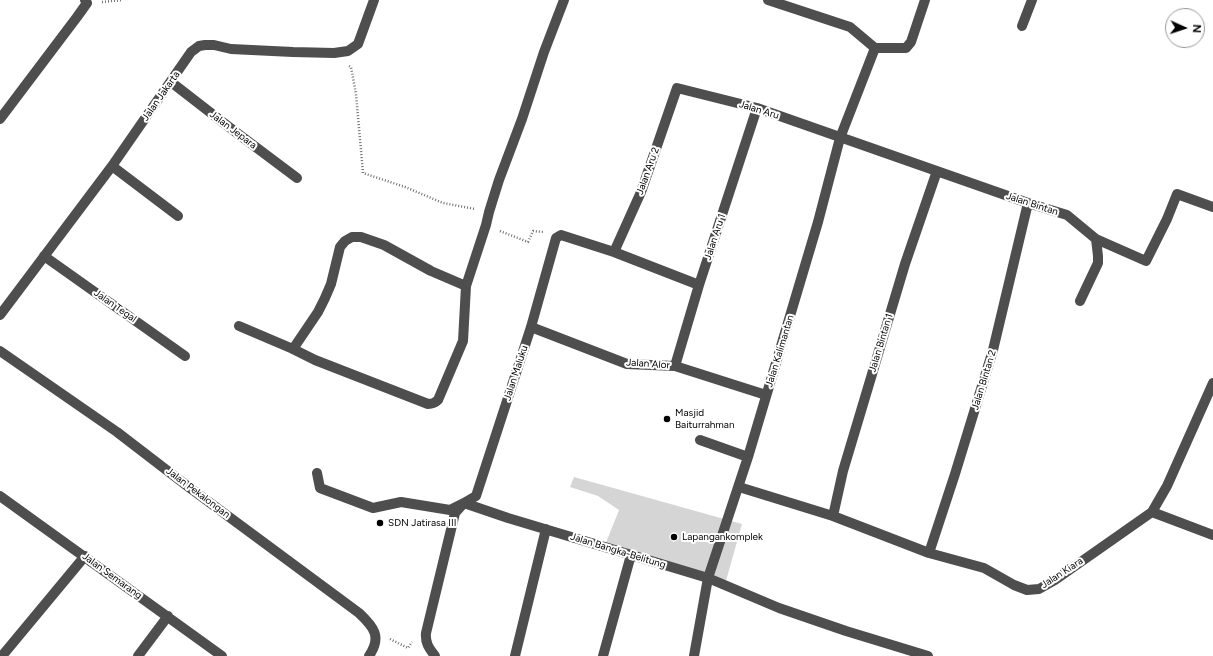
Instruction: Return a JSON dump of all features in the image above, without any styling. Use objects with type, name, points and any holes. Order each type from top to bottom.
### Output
[{"type":"street","name":"Jalan Jakarta","points":[[0,315],[76,216],[191,52],[199,46],[205,45],[214,45],[231,49],[293,52],[348,51],[358,44],[374,0]]},
{"type":"street","points":[[239,326],[315,360],[428,404],[434,404],[438,400],[463,341],[466,286],[486,226],[499,180],[564,0]]},
{"type":"street","points":[[768,0],[850,27],[875,48],[906,48],[911,42],[925,0]]},
{"type":"street","points":[[1022,26],[1032,0]]},
{"type":"street","points":[[0,119],[86,1]]},
{"type":"street","name":"Jalan Kalimantan","points":[[694,656],[708,578],[748,457],[818,222],[840,138],[875,48]]},
{"type":"street","name":"Jalan Jepara","points":[[171,82],[297,178]]},
{"type":"street","name":"Jalan Aru","points":[[677,88],[757,108],[840,138]]},
{"type":"street","name":"Jalan Aru 2","points":[[614,252],[641,192],[677,88]]},
{"type":"street","name":"Jalan Aru 1","points":[[675,366],[699,285],[757,108]]},
{"type":"street","name":"Jalan Bintan","points":[[840,138],[1067,215],[1096,239],[1146,261],[1167,219],[1177,194],[1213,207]]},
{"type":"street","points":[[112,166],[178,216]]},
{"type":"street","name":"Jalan Bintan 1","points":[[833,516],[842,471],[905,264],[937,171]]},
{"type":"street","name":"Jalan Bintan 2","points":[[929,553],[993,350],[1028,203]]},
{"type":"street","points":[[561,235],[614,252],[699,285]]},
{"type":"street","name":"Jalan Maluku","points":[[427,642],[428,626],[456,513],[464,503],[476,496],[531,327],[554,244],[556,238],[561,235]]},
{"type":"street","points":[[293,349],[318,312],[325,298],[331,284],[340,247],[345,241],[352,237],[361,236],[384,245],[431,271],[466,286]]},
{"type":"street","points":[[1080,301],[1098,263],[1096,239]]},
{"type":"street","name":"Jalan Tegal","points":[[44,256],[185,356]]},
{"type":"street","name":"Jalan Alor","points":[[531,327],[627,364],[675,366],[766,395]]},
{"type":"street","name":"Jalan Pekalongan","points":[[0,351],[117,432],[186,485],[339,597],[360,613],[371,624],[374,631]]},
{"type":"street","name":"Jalan Kiara","points":[[738,487],[833,516],[929,553],[984,568],[1014,585],[1027,590],[1039,589],[1055,580],[1152,512],[1167,486],[1213,384]]},
{"type":"street","points":[[700,440],[748,457]]},
{"type":"street","points":[[317,473],[320,488],[373,508],[401,502],[450,510],[464,503]]},
{"type":"street","name":"Jalan Semarang","points":[[0,496],[222,656]]},
{"type":"street","name":"Jalan Bangka-Belitung","points":[[464,503],[508,518],[708,578],[779,608],[846,631],[928,656]]},
{"type":"street","points":[[1152,512],[1213,535]]},
{"type":"street","points":[[515,656],[546,529]]},
{"type":"street","points":[[603,656],[631,555]]},
{"type":"street","points":[[2,656],[85,556]]},
{"type":"street","points":[[138,656],[168,616]]},
{"type":"street","points":[[371,653],[376,642],[374,631]]},
{"type":"street","points":[[427,642],[435,656]]},
{"type":"path","points":[[86,1],[122,0]]},
{"type":"path","points":[[334,52],[350,67],[356,94],[363,173],[405,187],[443,203],[489,212]]},
{"type":"path","points":[[486,226],[528,242],[533,231],[561,235]]},
{"type":"path","points":[[374,631],[408,648],[417,637],[427,642]]},
{"type":"shaded area","name":"Lapangankomplek","points":[[574,477],[742,524],[724,588],[603,550],[619,510],[598,496],[570,487]]},
{"type":"place","name":"Masjid Baiturrahman","points":[[667,419]]},
{"type":"place","name":"SDN Jatirasa III","points":[[380,523]]},
{"type":"place","name":"Lapangankomplek","points":[[674,537]]}]
